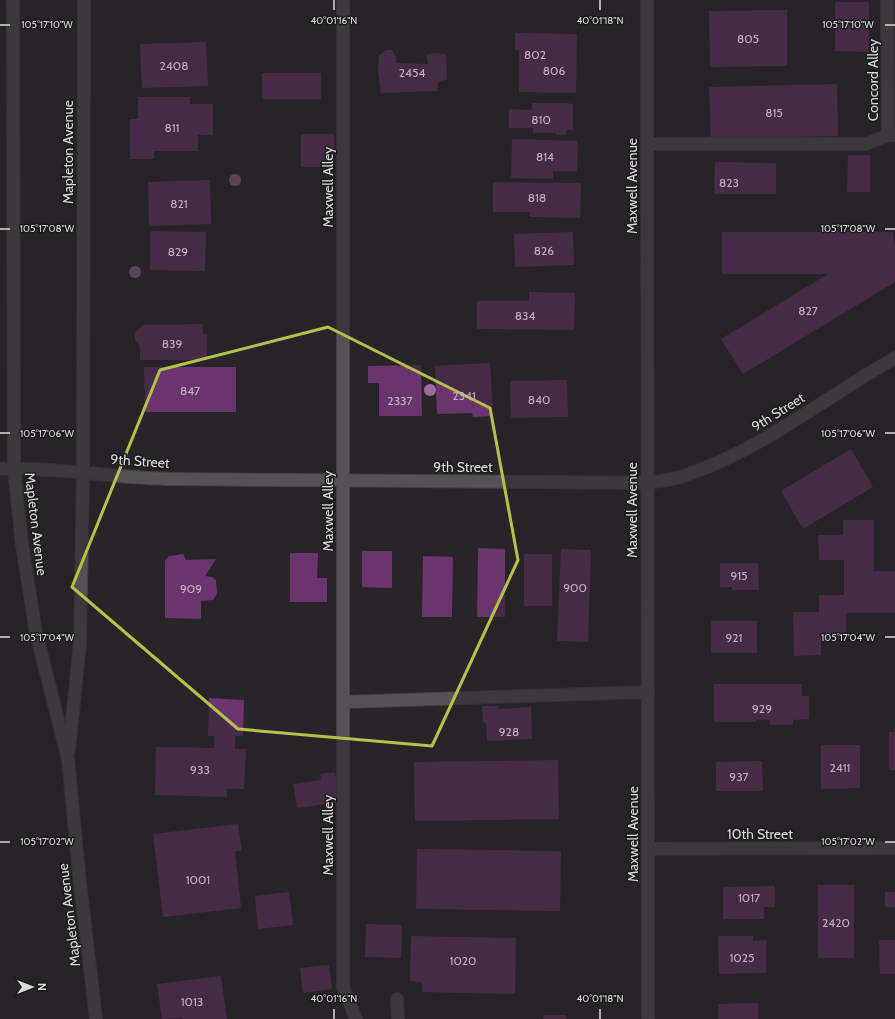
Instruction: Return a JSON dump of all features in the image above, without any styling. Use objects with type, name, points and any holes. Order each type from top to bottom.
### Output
[{"type":"street","name":"Mapleton Avenue","points":[[13,0],[14,469],[22,545],[36,633],[68,759],[80,883],[96,1019]]},
{"type":"street","name":"Mapleton Avenue","points":[[68,759],[80,643],[83,472],[84,0]]},
{"type":"street","name":"Maxwell Alley","points":[[343,0],[343,987],[356,1019]]},
{"type":"street","name":"Maxwell Avenue","points":[[647,0],[648,1019]]},
{"type":"street","name":"Concord Alley","points":[[888,0],[892,135]]},
{"type":"street","points":[[647,144],[866,144],[892,135]]},
{"type":"street","name":"9th Street","points":[[0,469],[83,472],[159,478],[343,482],[647,483],[684,476],[710,467],[749,448],[895,358]]},
{"type":"street","points":[[343,702],[648,692]]},
{"type":"street","name":"10th Street","points":[[648,849],[895,848]]},
{"type":"street","points":[[397,1000],[398,1019]]},
{"type":"highlighted area","points":[[328,327],[490,408],[518,560],[432,746],[238,729],[72,587],[160,370]]},
{"type":"building","points":[[835,2],[869,2],[869,52],[835,51]]},
{"type":"building","points":[[787,10],[787,66],[710,67],[709,11]]},
{"type":"building","points":[[515,33],[577,34],[576,93],[519,92],[519,50],[515,50]]},
{"type":"building","points":[[206,42],[208,86],[142,88],[140,44]]},
{"type":"building","points":[[386,50],[392,50],[396,57],[396,63],[428,64],[426,55],[433,53],[446,54],[447,79],[438,82],[437,91],[381,93],[378,71],[379,56]]},
{"type":"building","points":[[262,73],[321,73],[321,99],[262,99]]},
{"type":"building","points":[[837,84],[838,136],[711,139],[709,87]]},
{"type":"building","points":[[138,97],[190,97],[190,104],[213,104],[213,135],[198,135],[198,151],[154,151],[154,159],[130,159],[130,119],[138,119]]},
{"type":"building","points":[[532,103],[573,104],[573,130],[566,130],[566,135],[556,135],[556,133],[533,133],[533,128],[509,128],[509,109],[532,110]]},
{"type":"building","points":[[301,134],[334,134],[334,167],[301,167]]},
{"type":"building","points":[[512,139],[578,141],[577,171],[553,171],[553,179],[511,178]]},
{"type":"building","points":[[848,155],[870,155],[870,192],[847,192]]},
{"type":"building","points":[[715,162],[776,163],[776,194],[714,194]]},
{"type":"building","points":[[210,180],[211,224],[149,226],[148,182]]},
{"type":"building","points":[[493,182],[581,183],[580,218],[530,217],[530,212],[493,212]]},
{"type":"building","points":[[150,231],[206,232],[205,271],[150,270]]},
{"type":"building","points":[[573,232],[574,265],[515,267],[514,234]]},
{"type":"building","points":[[722,232],[893,232],[895,248],[895,282],[743,374],[721,339],[828,274],[722,274]]},
{"type":"building","points":[[529,292],[575,293],[574,330],[477,329],[477,301],[529,301]]},
{"type":"building","points":[[202,324],[203,334],[207,334],[207,360],[140,360],[140,346],[135,340],[135,333],[143,325]]},
{"type":"building","points":[[490,363],[493,416],[473,417],[472,413],[437,414],[435,366]]},
{"type":"building","points":[[421,365],[422,416],[379,416],[379,383],[368,383],[368,366]]},
{"type":"building","points":[[144,367],[236,367],[236,412],[145,412]]},
{"type":"building","points":[[567,380],[568,417],[511,418],[510,381]]},
{"type":"building","points":[[851,449],[873,487],[803,529],[781,491]]},
{"type":"building","points":[[843,520],[874,520],[874,571],[895,571],[895,613],[846,613],[846,639],[821,640],[821,655],[794,656],[793,612],[819,612],[819,595],[844,595],[844,560],[819,560],[818,535],[843,535]]},
{"type":"building","points":[[478,548],[505,549],[505,617],[477,617]]},
{"type":"building","points":[[561,549],[591,550],[588,642],[557,641]]},
{"type":"building","points":[[362,551],[392,551],[392,588],[362,587]]},
{"type":"building","points":[[290,553],[318,553],[317,578],[327,578],[327,602],[290,602]]},
{"type":"building","points":[[183,554],[186,560],[216,559],[205,576],[212,577],[216,580],[217,594],[213,600],[201,601],[201,619],[165,618],[165,561],[169,556]]},
{"type":"building","points":[[524,554],[552,554],[552,606],[524,606]]},
{"type":"building","points":[[423,556],[453,557],[452,617],[422,617]]},
{"type":"building","points":[[720,563],[758,563],[759,590],[732,590],[732,587],[720,587]]},
{"type":"building","points":[[711,621],[757,621],[757,653],[711,653]]},
{"type":"building","points":[[714,684],[802,684],[802,696],[809,696],[809,719],[793,720],[793,725],[770,725],[770,720],[756,720],[756,722],[714,722]]},
{"type":"building","points":[[209,698],[244,700],[243,736],[235,736],[235,749],[246,749],[244,789],[227,789],[227,797],[155,795],[156,747],[214,748],[214,736],[208,736]]},
{"type":"building","points":[[482,706],[499,706],[499,709],[531,707],[532,739],[487,741],[486,723],[483,723]]},
{"type":"building","points":[[889,732],[895,732],[895,770],[889,770]]},
{"type":"building","points":[[821,745],[860,745],[860,788],[821,789]]},
{"type":"building","points":[[558,760],[559,819],[415,821],[414,762]]},
{"type":"building","points":[[762,761],[763,791],[716,791],[716,762]]},
{"type":"building","points":[[335,772],[340,802],[297,808],[293,784],[321,780],[320,774]]},
{"type":"building","points":[[238,824],[242,851],[235,851],[241,908],[163,917],[153,834]]},
{"type":"building","points":[[417,849],[561,851],[560,911],[416,909]]},
{"type":"building","points":[[818,885],[854,885],[854,958],[818,958]]},
{"type":"building","points":[[775,886],[775,907],[764,907],[764,919],[723,919],[723,887]]},
{"type":"building","points":[[289,892],[293,925],[258,929],[255,896]]},
{"type":"building","points":[[885,892],[895,892],[895,907],[885,907]]},
{"type":"building","points":[[366,924],[402,925],[401,958],[365,957]]},
{"type":"building","points":[[411,936],[516,938],[515,994],[422,992],[422,982],[410,981]]},
{"type":"building","points":[[718,936],[753,936],[753,941],[766,940],[766,973],[719,974]]},
{"type":"building","points":[[879,940],[895,940],[895,974],[880,974]]},
{"type":"building","points":[[329,965],[332,989],[303,993],[300,968]]},
{"type":"building","points":[[221,976],[227,1019],[162,1019],[157,984]]},
{"type":"building","points":[[758,1003],[758,1019],[718,1019],[718,1004]]},
{"type":"building","points":[[544,1015],[566,1015],[566,1019],[543,1019]]}]
